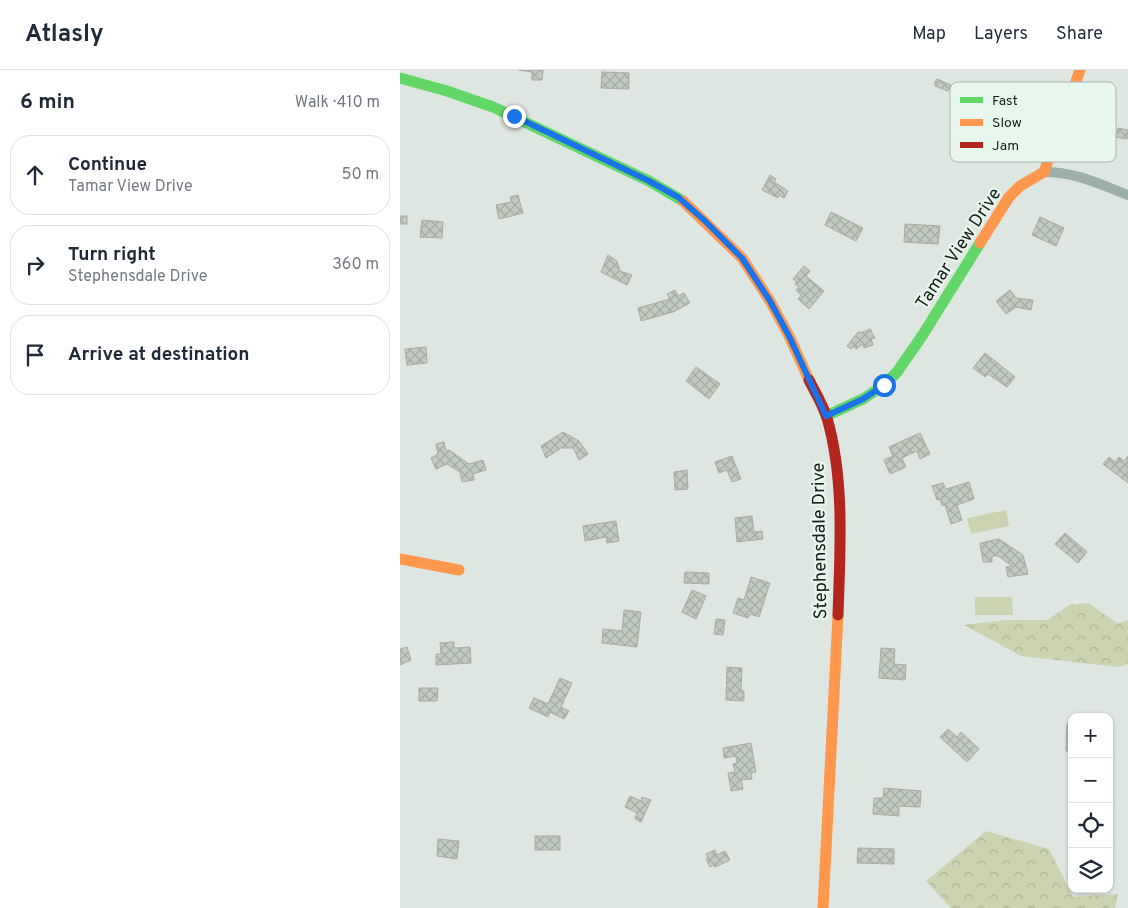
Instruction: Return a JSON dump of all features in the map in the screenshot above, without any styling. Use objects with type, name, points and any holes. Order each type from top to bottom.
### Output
[{"type":"street","points":[[1076,82],[1080,70]]},
{"type":"street","name":"Stephensdale Drive","points":[[400,78],[447,91],[493,107],[641,177],[678,197],[728,243],[752,272],[789,336],[826,416],[834,446],[838,474],[840,557],[823,908]]},
{"type":"street","points":[[1048,162],[1044,172],[1076,175],[1128,195]]},
{"type":"street","name":"Tamar View Drive","points":[[826,416],[863,399],[884,385],[897,372],[922,336],[1009,197],[1020,186],[1044,172]]},
{"type":"street","points":[[400,560],[459,570]]},
{"type":"green space","points":[[1006,510],[1009,526],[971,534],[967,518]]},
{"type":"green space","points":[[975,597],[1012,597],[1013,615],[975,615]]},
{"type":"green space","points":[[1088,603],[1117,623],[1128,620],[1128,664],[1118,667],[1021,656],[964,625],[1006,620],[1048,620],[1069,605]]},
{"type":"green space","points":[[986,831],[1049,849],[1068,887],[1068,893],[1071,893],[1073,897],[1118,894],[1115,908],[951,908],[926,881]]},
{"type":"building","points":[[519,70],[543,70],[542,80],[532,80],[532,72]]},
{"type":"building","points":[[602,72],[629,73],[629,89],[601,88]]},
{"type":"building","points":[[937,79],[950,85],[950,87],[948,91],[935,86],[936,84],[934,83]]},
{"type":"building","points":[[1118,128],[1128,130],[1127,139],[1116,137]]},
{"type":"building","points":[[770,175],[776,179],[774,182],[788,191],[784,198],[779,195],[778,198],[762,190]]},
{"type":"building","points":[[518,195],[523,213],[499,219],[496,205],[511,202],[510,197]]},
{"type":"building","points":[[831,212],[863,228],[856,241],[825,225]]},
{"type":"building","points":[[400,216],[407,216],[407,224],[400,224]]},
{"type":"building","points":[[1040,217],[1064,228],[1056,246],[1032,235]]},
{"type":"building","points":[[422,220],[443,222],[442,238],[420,237]]},
{"type":"building","points":[[905,224],[940,226],[938,244],[904,242]]},
{"type":"building","points":[[608,255],[617,261],[620,271],[632,275],[627,285],[601,272]]},
{"type":"building","points":[[804,266],[810,271],[806,276],[824,291],[809,309],[798,299],[801,295],[796,290],[799,287],[793,279]]},
{"type":"building","points":[[675,290],[678,296],[684,293],[690,303],[673,312],[641,321],[638,308],[670,299],[667,294]]},
{"type":"building","points":[[1010,290],[1016,298],[1033,300],[1031,310],[1016,307],[1006,314],[996,301]]},
{"type":"building","points":[[870,329],[875,338],[871,339],[873,345],[864,348],[863,344],[856,349],[854,346],[851,349],[847,346],[858,332]]},
{"type":"building","points":[[426,347],[427,363],[407,365],[405,349]]},
{"type":"building","points":[[985,353],[1015,377],[1007,387],[988,374],[985,377],[973,368]]},
{"type":"building","points":[[696,367],[720,384],[709,399],[686,381]]},
{"type":"building","points":[[563,432],[579,441],[588,454],[579,460],[573,448],[561,448],[546,458],[541,446]]},
{"type":"building","points":[[920,433],[930,454],[920,459],[917,451],[902,458],[906,467],[890,474],[884,460],[893,456],[889,447]]},
{"type":"building","points":[[444,442],[446,451],[449,450],[469,464],[483,460],[486,470],[473,474],[474,480],[462,482],[460,472],[447,464],[436,469],[431,458],[438,454],[436,444]]},
{"type":"building","points":[[732,456],[741,479],[732,482],[727,470],[719,473],[715,462]]},
{"type":"building","points":[[1128,456],[1128,483],[1103,464],[1109,457],[1115,462],[1119,457],[1124,461]]},
{"type":"building","points":[[687,470],[688,489],[675,490],[674,472]]},
{"type":"building","points":[[969,482],[974,499],[957,505],[962,520],[951,524],[945,505],[942,506],[940,499],[937,500],[932,486],[943,483],[946,489]]},
{"type":"building","points":[[752,516],[754,532],[762,531],[763,539],[737,542],[735,518]]},
{"type":"building","points":[[616,521],[619,541],[607,543],[606,537],[585,541],[583,526]]},
{"type":"building","points":[[1065,533],[1087,552],[1078,563],[1055,544]]},
{"type":"building","points":[[999,539],[1023,555],[1028,574],[1008,577],[1006,567],[1012,566],[998,556],[992,556],[992,562],[983,562],[980,543]]},
{"type":"building","points":[[685,572],[709,573],[709,584],[684,583]]},
{"type":"building","points":[[751,577],[770,583],[759,617],[750,614],[748,618],[733,613],[738,598],[744,600]]},
{"type":"building","points":[[692,590],[706,596],[696,619],[682,612]]},
{"type":"building","points":[[624,610],[641,612],[637,647],[602,643],[603,629],[622,631]]},
{"type":"building","points":[[716,619],[725,620],[723,635],[714,634]]},
{"type":"building","points":[[454,642],[454,648],[470,647],[471,663],[436,665],[436,654],[441,654],[440,643]]},
{"type":"building","points":[[407,647],[411,660],[400,665],[400,649]]},
{"type":"building","points":[[881,648],[895,649],[894,664],[906,665],[905,680],[879,678]]},
{"type":"building","points":[[727,667],[742,668],[741,691],[744,691],[744,701],[726,700]]},
{"type":"building","points":[[560,678],[572,683],[561,707],[569,711],[564,719],[550,712],[548,717],[529,708],[534,698],[548,704]]},
{"type":"building","points":[[419,688],[438,688],[437,701],[419,701]]},
{"type":"building","points":[[1067,724],[1068,751],[1066,751]]},
{"type":"building","points":[[948,729],[957,737],[961,732],[979,749],[967,762],[940,737]]},
{"type":"building","points":[[751,743],[756,772],[751,773],[752,779],[741,780],[743,789],[731,791],[728,773],[735,772],[733,764],[737,763],[736,756],[724,758],[723,748]]},
{"type":"building","points":[[884,788],[921,791],[920,807],[899,806],[899,816],[873,814],[874,798],[883,798]]},
{"type":"building","points":[[630,796],[641,801],[642,797],[651,800],[641,822],[635,819],[637,813],[625,807]]},
{"type":"building","points":[[535,836],[560,836],[560,850],[535,850]]},
{"type":"building","points":[[438,839],[459,841],[457,859],[437,856]]},
{"type":"building","points":[[858,848],[894,849],[894,864],[857,863]]},
{"type":"building","points":[[715,850],[717,855],[725,851],[730,860],[715,867],[714,865],[710,867],[706,854]]},
{"type":"traffic: fast","points":[[400,78],[447,91],[493,107],[649,181],[683,201]]},
{"type":"traffic: fast","points":[[826,416],[863,399],[884,385],[897,372],[922,336],[980,243]]},
{"type":"traffic: slow","points":[[1076,82],[1080,70]]},
{"type":"traffic: slow","points":[[980,243],[1009,197],[1020,186],[1044,172],[1048,162]]},
{"type":"traffic: slow","points":[[683,201],[742,258],[770,301],[789,336],[809,380]]},
{"type":"traffic: slow","points":[[400,559],[459,570]]},
{"type":"traffic: slow","points":[[823,908],[838,615]]},
{"type":"traffic: jam","points":[[809,380],[827,418],[837,466],[840,516],[838,615]]},
{"type":"route","points":[[514,116],[649,181],[678,197],[697,213],[742,258],[752,272],[789,336],[826,416],[863,399],[884,385]]}]
